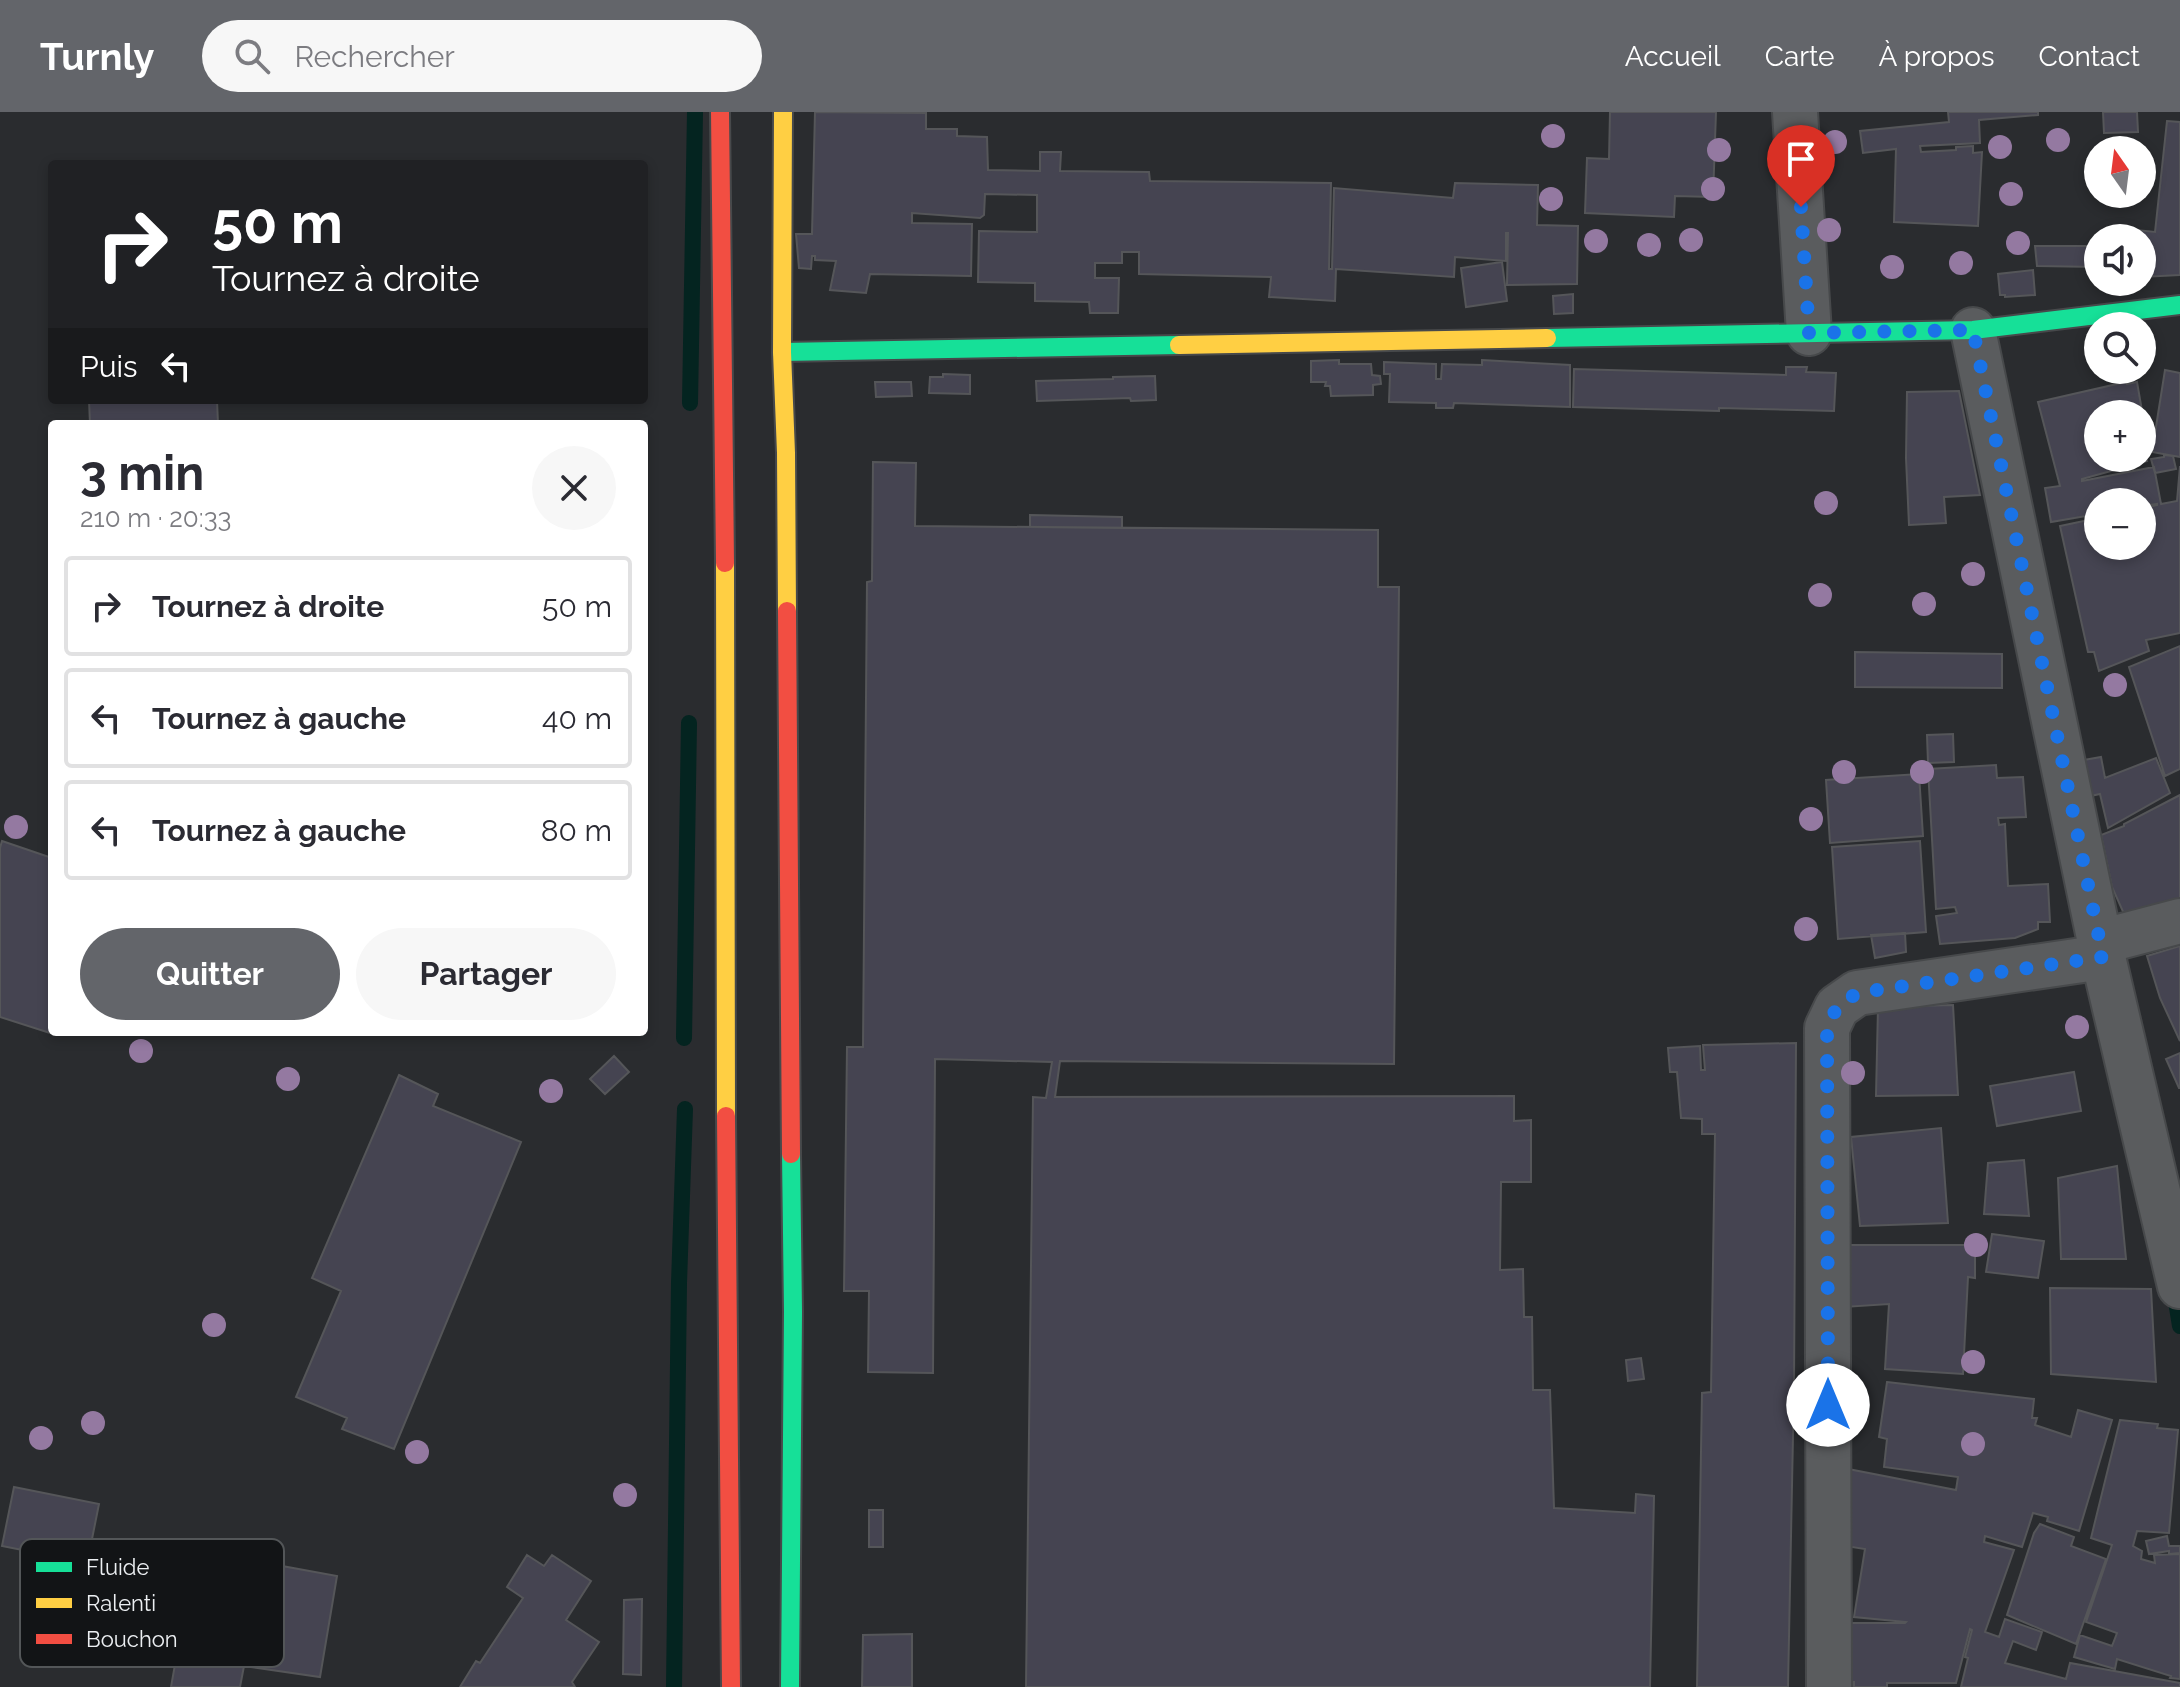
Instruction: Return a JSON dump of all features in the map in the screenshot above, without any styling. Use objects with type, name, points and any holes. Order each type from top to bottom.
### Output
[{"type":"main road","points":[[720,112],[737,1382],[731,1687]]},
{"type":"main road","points":[[783,112],[782,352],[786,453],[788,911],[784,1085],[793,1312],[784,1383],[790,1687]]},
{"type":"main road","points":[[782,352],[1973,330],[2180,305]]},
{"type":"street","points":[[1795,112],[1809,333]]},
{"type":"street","points":[[1973,330],[2102,950],[2180,1286]]},
{"type":"street","points":[[1829,1687],[1827,1028],[1837,1007],[1857,993],[2102,950],[2180,921]]},
{"type":"building","points":[[815,112],[926,113],[926,129],[957,129],[957,136],[987,137],[988,170],[1040,171],[1040,152],[1061,152],[1060,171],[1149,172],[1150,181],[1331,183],[1329,269],[1332,269],[1334,188],[1453,198],[1455,183],[1538,185],[1537,225],[1578,226],[1577,284],[1507,285],[1508,233],[1506,261],[1455,257],[1454,277],[1336,269],[1335,301],[1269,297],[1271,277],[1139,274],[1139,252],[1122,252],[1122,263],[1095,263],[1095,278],[1119,278],[1118,313],[1090,313],[1089,302],[1035,301],[1035,283],[978,282],[979,231],[1037,232],[1037,195],[985,194],[984,215],[980,218],[912,213],[912,223],[972,224],[971,276],[870,274],[866,293],[830,290],[836,261],[815,260],[812,256],[811,269],[799,268],[796,234],[812,234]]},
{"type":"building","points":[[1610,112],[1716,112],[1713,197],[1675,196],[1674,217],[1585,213],[1587,158],[1609,159]]},
{"type":"building","points":[[1948,112],[2038,112],[2038,115],[1979,120],[1980,143],[1920,146],[1921,152],[1973,146],[1973,153],[1982,152],[1978,226],[1894,222],[1896,149],[1863,153],[1860,131],[1949,122]]},
{"type":"building","points":[[2103,112],[2137,112],[2138,132],[2104,133]]},
{"type":"building","points":[[2167,121],[2180,122],[2180,275],[2156,276],[2156,224]]},
{"type":"building","points":[[2035,246],[2084,246],[2084,267],[2037,266]]},
{"type":"building","points":[[1502,262],[1507,301],[1466,307],[1461,268]]},
{"type":"building","points":[[2033,270],[2035,295],[2000,295],[1998,274]]},
{"type":"building","points":[[1573,294],[1573,313],[1554,314],[1553,296]]},
{"type":"building","points":[[1339,360],[1339,364],[1371,364],[1372,375],[1380,376],[1381,384],[1373,385],[1373,395],[1331,396],[1330,386],[1325,386],[1326,382],[1311,382],[1311,361]]},
{"type":"building","points":[[1482,360],[1570,365],[1570,407],[1454,403],[1453,408],[1436,408],[1436,403],[1389,402],[1390,374],[1384,374],[1384,362],[1436,364],[1436,379],[1441,379],[1442,364],[1482,365]]},
{"type":"building","points":[[1786,367],[1807,367],[1806,372],[1836,373],[1834,411],[1573,407],[1574,369],[1786,375]]},
{"type":"building","points":[[2165,370],[2180,373],[2180,457],[2156,453],[2156,427]]},
{"type":"building","points":[[943,374],[970,375],[970,394],[929,393],[930,377],[943,377]]},
{"type":"building","points":[[1155,376],[1156,400],[1037,401],[1036,381]]},
{"type":"building","points":[[875,382],[911,382],[912,396],[876,397]]},
{"type":"building","points":[[2117,384],[2137,384],[2140,400],[2084,400],[2084,472],[2107,472],[2082,481],[2128,472],[2155,472],[2161,504],[2177,501],[2180,466],[2180,633],[2146,640],[2149,651],[2099,671],[2094,652],[2088,652],[2060,526],[2084,521],[2084,560],[2156,560],[2156,488],[2084,488],[2084,516],[2051,522],[2045,488],[2060,486],[2038,402]]},
{"type":"building","points":[[1959,391],[1980,495],[1944,497],[1946,523],[1909,525],[1907,392]]},
{"type":"building","points":[[89,404],[217,404],[218,420],[90,420]]},
{"type":"building","points":[[2173,456],[2176,469],[2155,473],[2156,458]]},
{"type":"building","points":[[873,462],[916,463],[915,526],[1378,530],[1378,587],[1399,587],[1394,1064],[1060,1061],[1055,1097],[1514,1096],[1514,1121],[1531,1120],[1531,1182],[1501,1182],[1500,1270],[1523,1269],[1524,1317],[1532,1317],[1533,1390],[1550,1390],[1554,1508],[1635,1513],[1636,1494],[1654,1496],[1650,1687],[1026,1687],[1033,1097],[1046,1098],[1052,1062],[935,1059],[933,1373],[868,1372],[869,1291],[844,1291],[847,1047],[863,1047],[867,582],[872,581]]},
{"type":"building","points":[[1030,515],[1122,517],[1122,528],[1030,527]]},
{"type":"building","points":[[2180,646],[2180,769],[2165,776],[2129,667]]},
{"type":"building","points":[[1855,652],[2002,654],[2002,688],[1855,687]]},
{"type":"building","points":[[1953,734],[1954,762],[1928,763],[1927,735]]},
{"type":"building","points":[[2101,757],[2105,778],[2156,758],[2170,793],[2108,828],[2100,794],[2086,797],[2078,761]]},
{"type":"building","points":[[1996,765],[1997,778],[2023,777],[2026,817],[1998,818],[1999,825],[2005,824],[2008,886],[2048,884],[2050,922],[2038,922],[2038,929],[2015,938],[1940,944],[1936,916],[1957,913],[1955,907],[1936,909],[1928,769]]},
{"type":"building","points":[[1919,774],[1923,836],[1830,843],[1826,780]]},
{"type":"building","points":[[2180,795],[2180,907],[2129,925],[2112,887],[2101,835]]},
{"type":"building","points":[[2,841],[48,857],[48,1032],[0,1017]]},
{"type":"building","points":[[1920,841],[1926,932],[1838,939],[1832,847]]},
{"type":"building","points":[[1905,933],[1906,952],[1875,958],[1871,935]]},
{"type":"building","points":[[2180,946],[2180,1041],[2160,998],[2147,956]]},
{"type":"building","points":[[1953,1005],[1958,1095],[1876,1096],[1878,1007]]},
{"type":"building","points":[[1796,1043],[1788,1687],[1697,1687],[1702,1393],[1711,1392],[1715,1134],[1702,1134],[1702,1119],[1681,1118],[1677,1072],[1670,1072],[1668,1048],[1700,1046],[1701,1070],[1705,1070],[1703,1045]]},
{"type":"building","points":[[2180,1053],[2180,1088],[2179,1088],[2166,1059]]},
{"type":"building","points":[[614,1056],[629,1072],[605,1094],[590,1079]]},
{"type":"building","points":[[2074,1072],[2081,1111],[1997,1126],[1990,1086]]},
{"type":"building","points":[[399,1075],[438,1094],[433,1106],[521,1142],[394,1449],[342,1429],[347,1418],[296,1397],[341,1291],[312,1278]]},
{"type":"building","points":[[1941,1128],[1948,1223],[1860,1226],[1851,1137]]},
{"type":"building","points":[[2024,1160],[2029,1216],[1984,1214],[1988,1163]]},
{"type":"building","points":[[2117,1166],[2126,1259],[2061,1259],[2058,1178]]},
{"type":"building","points":[[1992,1234],[2044,1241],[2038,1278],[1986,1272]]},
{"type":"building","points":[[1844,1245],[1975,1245],[1975,1278],[1968,1277],[1963,1374],[1885,1369],[1889,1304],[1844,1307]]},
{"type":"building","points":[[2050,1288],[2151,1289],[2156,1382],[2051,1374]]},
{"type":"building","points":[[1641,1358],[1644,1379],[1628,1381],[1626,1360]]},
{"type":"building","points":[[1887,1382],[2034,1399],[2032,1418],[2037,1418],[2035,1425],[2071,1437],[2078,1410],[2112,1420],[2079,1531],[2033,1513],[2022,1547],[1985,1536],[1984,1542],[2014,1550],[1985,1632],[1999,1637],[2005,1619],[2042,1632],[2036,1650],[2013,1641],[2005,1663],[2066,1679],[2070,1663],[2180,1683],[2180,1687],[1961,1687],[1968,1658],[1965,1657],[1970,1629],[1956,1683],[1887,1683],[1887,1687],[1854,1687],[1854,1682],[1846,1682],[1846,1623],[1906,1622],[1854,1617],[1865,1549],[1833,1544],[1843,1468],[1956,1490],[1958,1477],[1884,1467],[1887,1439],[1879,1437]]},
{"type":"building","points":[[2120,1420],[2158,1424],[2157,1428],[2178,1430],[2169,1533],[2137,1531],[2133,1546],[2142,1551],[2141,1559],[2155,1563],[2154,1555],[2180,1554],[2180,1679],[2117,1659],[2115,1669],[2074,1657],[2080,1635],[2112,1646],[2117,1633],[2086,1622],[2112,1545],[2091,1538]]},
{"type":"building","points":[[14,1487],[99,1504],[92,1539],[20,1539],[20,1550],[2,1546]]},
{"type":"building","points":[[869,1510],[883,1510],[883,1547],[869,1547]]},
{"type":"building","points":[[2040,1524],[2074,1537],[2071,1546],[2106,1559],[2076,1644],[2007,1615],[2034,1533]]},
{"type":"building","points":[[2167,1536],[2169,1546],[2180,1546],[2180,1553],[2149,1554],[2146,1541]]},
{"type":"building","points":[[527,1555],[544,1566],[552,1555],[591,1581],[566,1620],[599,1642],[572,1682],[575,1687],[460,1687],[476,1661],[480,1663],[523,1598],[507,1587]]},
{"type":"building","points":[[284,1566],[337,1576],[320,1677],[251,1667],[284,1667]]},
{"type":"building","points":[[642,1599],[641,1675],[623,1674],[624,1600]]},
{"type":"building","points":[[912,1634],[912,1687],[862,1687],[863,1635]]},
{"type":"building","points":[[175,1667],[244,1667],[240,1687],[171,1687]]},
{"type":"waterway","points":[[690,403],[695,112]]},
{"type":"waterway","points":[[684,1038],[689,723]]},
{"type":"waterway","points":[[674,1687],[679,1283],[685,1109]]},
{"type":"waterway","points":[[2174,1289],[2180,1326]]},
{"type":"traffic: fast","points":[[1547,338],[1973,330],[2180,305]]},
{"type":"traffic: fast","points":[[782,352],[1179,345]]},
{"type":"traffic: fast","points":[[790,1687],[791,1154]]},
{"type":"traffic: slow","points":[[783,112],[782,352],[787,611]]},
{"type":"traffic: slow","points":[[1179,345],[1547,338]]},
{"type":"traffic: slow","points":[[725,563],[726,1116]]},
{"type":"traffic: jam","points":[[720,112],[725,563]]},
{"type":"traffic: jam","points":[[787,611],[791,1154]]},
{"type":"traffic: jam","points":[[726,1116],[731,1687]]},
{"type":"route","points":[[1801,207],[1809,333],[1973,330],[2103,957],[1857,993],[1837,1007],[1827,1028],[1828,1405]]}]
